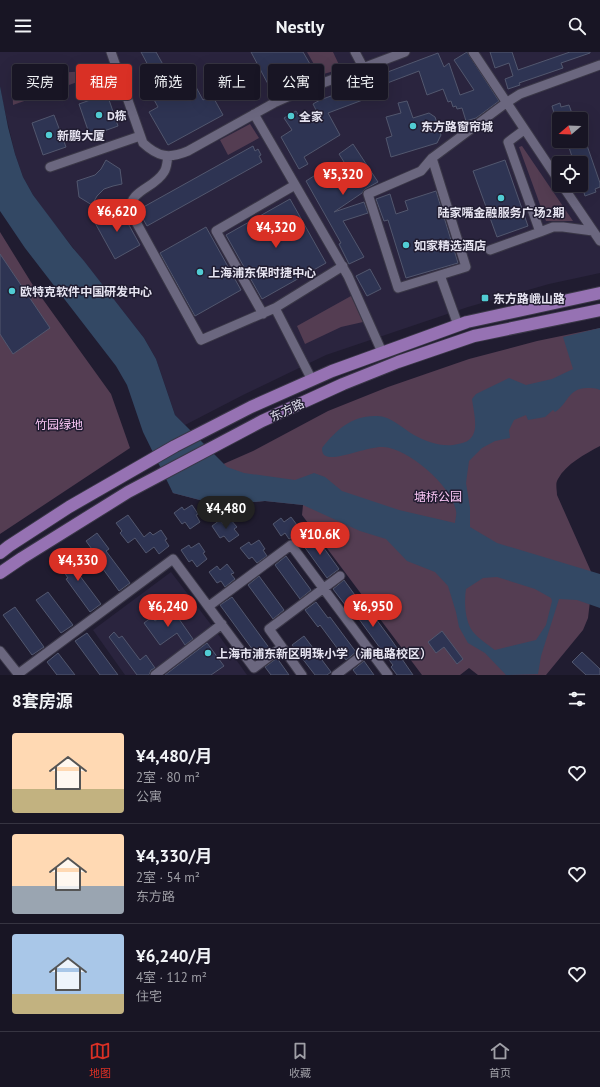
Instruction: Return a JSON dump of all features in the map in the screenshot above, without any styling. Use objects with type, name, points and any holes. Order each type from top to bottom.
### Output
[{"type":"main road","name":"东方路","points":[[0,553],[69,508],[175,446],[251,408],[312,380],[382,352],[467,322],[600,293]]},
{"type":"main road","name":"东方路","points":[[0,573],[83,519],[128,492],[262,421],[350,381],[398,362],[474,336],[600,310]]},
{"type":"street","points":[[112,52],[143,143],[150,150],[159,155],[178,155],[188,151],[254,114],[299,92],[332,79]]},
{"type":"street","points":[[355,52],[361,64]]},
{"type":"street","points":[[371,64],[404,52]]},
{"type":"street","points":[[473,52],[552,171]]},
{"type":"street","points":[[432,158],[466,267],[398,288],[368,194],[421,171],[432,158],[520,94],[600,65]]},
{"type":"street","points":[[254,114],[343,266],[382,352]]},
{"type":"street","points":[[524,130],[508,142],[540,232]]},
{"type":"street","points":[[50,166],[140,136]]},
{"type":"street","points":[[168,156],[165,172],[153,184],[134,197],[130,203],[130,211],[201,340],[275,308],[343,266]]},
{"type":"street","points":[[262,314],[216,231],[295,184]]},
{"type":"street","points":[[567,192],[600,241]]},
{"type":"street","points":[[490,250],[553,227],[593,231]]},
{"type":"street","points":[[440,275],[458,325]]},
{"type":"street","points":[[275,308],[312,380]]},
{"type":"street","points":[[209,606],[291,545],[388,675]]},
{"type":"street","points":[[0,652],[19,674],[173,559],[257,671],[282,647]]},
{"type":"street","points":[[302,675],[268,629],[340,576]]},
{"type":"street","points":[[155,675],[222,624]]},
{"type":"street","points":[[336,675],[369,650]]},
{"type":"shaded area","points":[[0,52],[600,52],[600,273],[549,284],[468,307],[326,355],[185,425],[175,415],[156,359],[144,338],[33,195],[23,177],[15,154],[0,86]]},
{"type":"shaded area","points":[[171,572],[247,675],[125,675],[93,630]]},
{"type":"green space","points":[[307,52],[333,52],[339,64],[332,64],[332,72],[324,74],[324,64],[314,64]]},
{"type":"green space","points":[[68,72],[76,72],[76,82],[68,85]]},
{"type":"green space","points":[[13,100],[27,100],[13,105]]},
{"type":"green space","points":[[250,124],[259,138],[228,155],[220,140]]},
{"type":"green space","points":[[522,146],[573,221],[546,221],[519,147]]},
{"type":"green space","name":"竹园绿地","points":[[0,232],[34,287],[111,394],[130,448],[0,534]]},
{"type":"green space","points":[[351,296],[363,322],[341,327],[305,344],[297,326]]},
{"type":"green space","name":"塘桥公园","points":[[600,328],[600,446],[571,464],[561,474],[556,485],[557,495],[593,576],[588,618],[583,630],[546,675],[478,675],[469,668],[460,675],[422,675],[302,515],[303,505],[265,501],[219,505],[173,493],[171,487],[253,451],[328,411],[388,387],[469,359],[537,341]]},
{"type":"water","points":[[0,86],[15,154],[23,177],[33,195],[144,338],[156,359],[175,415],[227,467],[244,473],[295,480],[314,473],[325,477],[342,491],[399,510],[455,523],[456,511],[453,501],[438,480],[416,461],[404,454],[393,449],[377,447],[337,457],[330,457],[324,455],[322,448],[333,435],[345,425],[368,416],[387,418],[414,435],[436,444],[453,445],[465,442],[473,435],[475,427],[472,399],[476,394],[509,378],[526,385],[552,379],[573,369],[563,337],[600,328],[600,390],[587,388],[576,391],[572,393],[559,409],[555,412],[553,410],[545,417],[528,420],[526,415],[514,420],[509,430],[510,438],[495,441],[482,448],[469,461],[466,483],[470,508],[470,527],[497,543],[600,574],[600,608],[577,600],[559,599],[541,656],[538,674],[506,675],[485,653],[468,643],[459,627],[448,586],[435,572],[407,561],[386,539],[360,531],[303,505],[265,501],[219,505],[173,493],[143,432],[127,385],[116,366],[25,248],[0,211]],"holes":[[[497,577],[535,589],[551,598],[552,601],[546,625],[536,640],[495,650],[471,629],[467,620],[465,599],[466,589],[483,578]]]},
{"type":"building","points":[[141,52],[156,52],[163,64],[147,64]]},
{"type":"building","points":[[251,52],[303,52],[310,64],[268,64],[268,84],[260,69],[260,64],[257,64]]},
{"type":"building","points":[[467,52],[499,101],[476,118],[466,121],[462,108],[457,109],[456,106],[453,107],[451,101],[448,102],[443,89],[427,95],[419,71],[388,83],[388,72],[438,53],[444,67],[449,63],[460,95],[474,90],[454,60]]},
{"type":"building","points":[[490,52],[512,52],[518,70],[570,52],[590,53],[561,63],[563,68],[519,83],[520,85],[508,89],[505,79],[513,76],[509,63],[495,68]]},
{"type":"building","points":[[196,87],[203,100],[215,100],[223,115],[168,145],[149,112],[158,107],[154,100],[196,100]]},
{"type":"building","points":[[332,96],[332,100],[363,100],[328,113],[340,135],[304,157],[308,164],[299,169],[281,137],[292,130],[284,118],[296,111],[301,119],[316,110],[313,104],[320,100],[324,100],[324,99]]},
{"type":"building","name":"D栋","points":[[90,100],[109,100],[118,126],[90,136],[79,104]]},
{"type":"building","name":"东方路窗帘城","points":[[407,101],[413,118],[429,113],[435,117],[441,135],[437,143],[391,157],[386,138],[392,136],[386,117],[401,113],[398,103]]},
{"type":"building","points":[[560,103],[561,107],[569,105],[572,112],[554,112],[552,106]]},
{"type":"building","name":"新鹏大厦","points":[[54,115],[66,147],[43,155],[32,123]]},
{"type":"building","points":[[353,144],[378,182],[365,189],[362,193],[334,212],[364,202],[368,213],[343,221],[364,257],[349,264],[339,244],[341,243],[306,181],[328,167],[344,162],[339,154]]},
{"type":"building","points":[[253,146],[255,151],[258,149],[262,162],[147,226],[138,210]]},
{"type":"building","points":[[569,148],[588,148],[600,183],[600,187],[595,189],[596,192],[585,196],[584,192],[588,192],[588,156],[572,156]]},
{"type":"building","points":[[106,160],[120,169],[122,184],[104,189],[97,196],[92,205],[79,197],[77,181],[95,175],[101,169]]},
{"type":"building","name":"陆家嘴金融服务广场2期","points":[[505,160],[528,226],[497,237],[473,171]]},
{"type":"building","points":[[436,191],[458,263],[406,278],[388,220],[384,221],[376,199],[390,194],[396,214],[408,210],[405,201]]},
{"type":"building","points":[[290,199],[326,263],[262,299],[226,235]]},
{"type":"building","points":[[119,207],[140,245],[115,259],[94,221]]},
{"type":"building","name":"上海浦东保时捷中心","points":[[206,227],[241,290],[195,316],[160,253]]},
{"type":"building","name":"欧特克软件中国研发中心","points":[[0,254],[50,328],[13,354],[0,334]]},
{"type":"building","points":[[370,269],[381,289],[367,296],[356,276]]},
{"type":"building","points":[[192,505],[198,514],[196,515],[200,522],[190,529],[185,522],[182,524],[174,513],[182,507],[184,510]]},
{"type":"building","points":[[128,515],[144,537],[150,532],[153,535],[161,530],[167,539],[165,540],[169,546],[159,554],[154,547],[146,553],[135,538],[128,543],[120,533],[122,531],[116,523]]},
{"type":"building","points":[[291,517],[297,525],[295,527],[300,533],[289,539],[285,533],[281,536],[273,524],[281,518],[284,522]]},
{"type":"building","points":[[230,519],[237,527],[234,529],[239,535],[229,542],[224,536],[220,538],[212,526],[220,520],[223,524]]},
{"type":"building","points":[[97,533],[109,549],[106,551],[130,583],[119,591],[95,558],[97,556],[86,541]]},
{"type":"building","points":[[313,533],[339,569],[327,578],[301,542]]},
{"type":"building","points":[[259,540],[265,549],[263,550],[267,556],[257,563],[252,557],[249,559],[240,548],[249,542],[251,545]]},
{"type":"building","points":[[199,543],[205,552],[203,553],[207,559],[197,567],[192,560],[189,562],[181,550],[189,545],[191,548]]},
{"type":"building","points":[[67,552],[80,570],[77,572],[101,604],[90,612],[66,579],[68,578],[56,560]]},
{"type":"building","points":[[286,556],[311,590],[300,599],[275,565]]},
{"type":"building","points":[[227,564],[234,573],[231,574],[235,579],[225,587],[221,581],[217,583],[209,572],[217,566],[220,570]]},
{"type":"building","points":[[259,576],[284,610],[273,619],[248,585]]},
{"type":"building","points":[[344,580],[357,598],[359,596],[390,638],[404,658],[402,659],[413,675],[397,675],[391,667],[393,665],[348,604],[346,606],[333,589]]},
{"type":"building","points":[[48,592],[73,625],[61,633],[36,600]]},
{"type":"building","points":[[149,595],[156,604],[147,610],[141,601]]},
{"type":"building","points":[[232,597],[270,649],[258,657],[220,605]]},
{"type":"building","points":[[316,602],[328,618],[330,617],[356,652],[346,660],[320,625],[318,627],[305,610]]},
{"type":"building","points":[[15,607],[44,647],[32,655],[3,615]]},
{"type":"building","points":[[172,609],[193,639],[185,645],[177,633],[160,645],[144,623],[152,617],[155,621]]},
{"type":"building","points":[[442,631],[463,659],[457,664],[444,647],[436,653],[428,642]]},
{"type":"building","points":[[114,632],[119,638],[122,636],[140,660],[146,655],[155,668],[151,670],[149,675],[137,675],[109,637]]},
{"type":"building","points":[[87,633],[118,675],[100,675],[75,641]]},
{"type":"building","points":[[304,636],[331,672],[327,675],[315,675],[292,645]]},
{"type":"building","points":[[207,643],[224,666],[211,675],[165,675]]},
{"type":"building","points":[[582,652],[600,669],[600,675],[586,675],[572,662]]},
{"type":"building","points":[[58,653],[75,675],[57,675],[47,662]]},
{"type":"building","points":[[277,658],[289,675],[271,675],[265,667]]},
{"type":"building","points":[[364,661],[374,675],[357,675],[353,670]]},
{"type":"place","name":"D栋","points":[[99,115]]},
{"type":"place","name":"全家","points":[[291,116]]},
{"type":"place","name":"东方路窗帘城","points":[[413,126]]},
{"type":"place","name":"新鹏大厦","points":[[49,135]]},
{"type":"place","name":"陆家嘴金融服务广场2期","points":[[501,198]]},
{"type":"place","name":"如家精选酒店","points":[[406,245]]},
{"type":"place","name":"上海浦东保时捷中心","points":[[200,272]]},
{"type":"place","name":"欧特克软件中国研发中心","points":[[12,291]]},
{"type":"place","name":"东方路峨山路","points":[[485,298]]},
{"type":"place","name":"上海市浦东新区明珠小学（浦电路校区）","points":[[208,653]]}]
